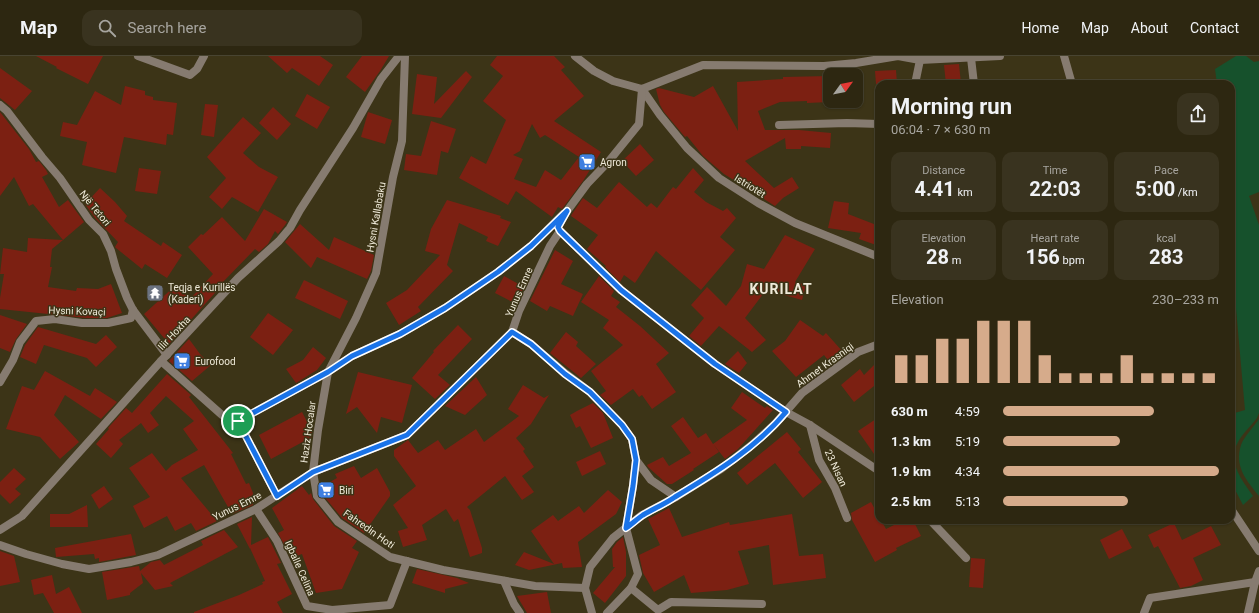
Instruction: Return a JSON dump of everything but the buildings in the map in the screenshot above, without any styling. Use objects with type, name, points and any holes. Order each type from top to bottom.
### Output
[{"type":"street","points":[[138,56],[190,75],[197,69],[204,56]]},
{"type":"street","name":"Ilir Hoxha","points":[[0,530],[22,516],[238,278],[279,241],[290,228],[353,128],[381,79],[399,56]]},
{"type":"street","name":"Hysni Kallabaku","points":[[328,372],[356,318],[376,273],[393,177],[402,141],[405,56]]},
{"type":"street","points":[[575,56],[594,71],[614,81],[642,89],[703,65],[824,66],[856,59],[898,56],[920,60],[1000,56]]},
{"type":"street","points":[[1064,56],[1071,80]]},
{"type":"street","points":[[971,58],[974,80]]},
{"type":"street","points":[[916,80],[920,60]]},
{"type":"street","name":"Yunus Emre","points":[[0,545],[62,564],[89,569],[158,555],[256,509],[313,472],[407,435],[512,332],[550,246],[560,231],[558,227],[567,211],[587,184],[609,161],[639,124],[642,89]]},
{"type":"street","name":"Istriotët","points":[[642,89],[660,115],[687,148],[719,178],[758,203],[795,223],[875,255]]},
{"type":"street","name":"Një Tetori","points":[[0,105],[7,111],[60,178],[89,220],[103,234],[111,251],[123,288],[133,310],[164,358],[222,415],[238,421]]},
{"type":"street","points":[[779,124],[875,124]]},
{"type":"street","name":"Haziz Hocalar","points":[[238,421],[328,372],[352,356],[400,334],[445,308],[492,276],[531,246],[567,211]]},
{"type":"street","name":"23 Nisan","points":[[560,231],[621,290],[715,364],[786,412],[810,424],[875,468]]},
{"type":"street","name":"Hysni Kovaçi","points":[[0,382],[13,360],[20,342],[36,322],[55,319],[82,323],[108,323],[131,318],[133,310]]},
{"type":"street","points":[[512,332],[531,344],[565,374],[590,392],[622,425],[632,439],[636,460],[626,528],[638,574],[632,588],[607,613]]},
{"type":"street","name":"Ahmet Krasniqi","points":[[585,588],[590,566],[614,538],[642,515],[676,497],[720,469],[753,444],[775,424],[802,393],[858,352],[875,346]]},
{"type":"street","name":"Haziz Hocalar","points":[[313,472],[328,372]]},
{"type":"street","points":[[238,421],[277,496]]},
{"type":"street","name":"23 Nisan","points":[[810,424],[820,460],[835,488],[848,518]]},
{"type":"street","points":[[636,460],[651,480],[676,497]]},
{"type":"street","name":"Fahredin Hoti","points":[[313,472],[317,496],[338,522],[390,557],[443,570],[504,581],[536,586],[585,588]]},
{"type":"street","name":"Igballe Celina","points":[[256,509],[277,541],[306,606],[332,610],[390,606],[407,561]]},
{"type":"street","points":[[1235,515],[1259,551]]},
{"type":"street","points":[[934,524],[966,558]]},
{"type":"street","points":[[1248,613],[1259,571]]},
{"type":"street","points":[[504,581],[514,604],[520,613]]},
{"type":"street","points":[[1144,613],[1150,598],[1255,582]]},
{"type":"street","points":[[585,588],[592,613]]},
{"type":"street","points":[[632,588],[660,611],[671,602],[762,604]]},
{"type":"green space","points":[[1236,56],[1246,56],[1254,62],[1259,61],[1259,192],[1249,196],[1259,225],[1259,413],[1257,418],[1238,442],[1235,449],[1235,413],[1245,410],[1235,297],[1235,80],[1216,80],[1215,69]]},
{"type":"green space","points":[[1259,419],[1259,496],[1246,479],[1240,467],[1239,453],[1242,442]]},
{"type":"green space","points":[[1235,464],[1244,484],[1253,496],[1243,505],[1235,490]]},
{"type":"place","name":"Agron","points":[[587,162]]},
{"type":"place","name":"Teqja e Kurillës (Kaderi)","points":[[155,293]]},
{"type":"place","name":"Eurofood","points":[[182,361]]},
{"type":"place","name":"Biri","points":[[326,490]]},
{"type":"district","name":"KURILAT","points":[[781,289]]},
{"type":"route","points":[[567,211],[558,227],[560,231],[621,290],[715,364],[786,412],[753,444],[720,469],[674,498],[642,515],[626,528],[636,460],[632,439],[622,425],[590,392],[565,374],[531,344],[512,332],[407,435],[313,472],[277,496],[238,421],[328,372],[352,356],[400,334],[445,308],[498,272],[531,246],[567,211]]}]
